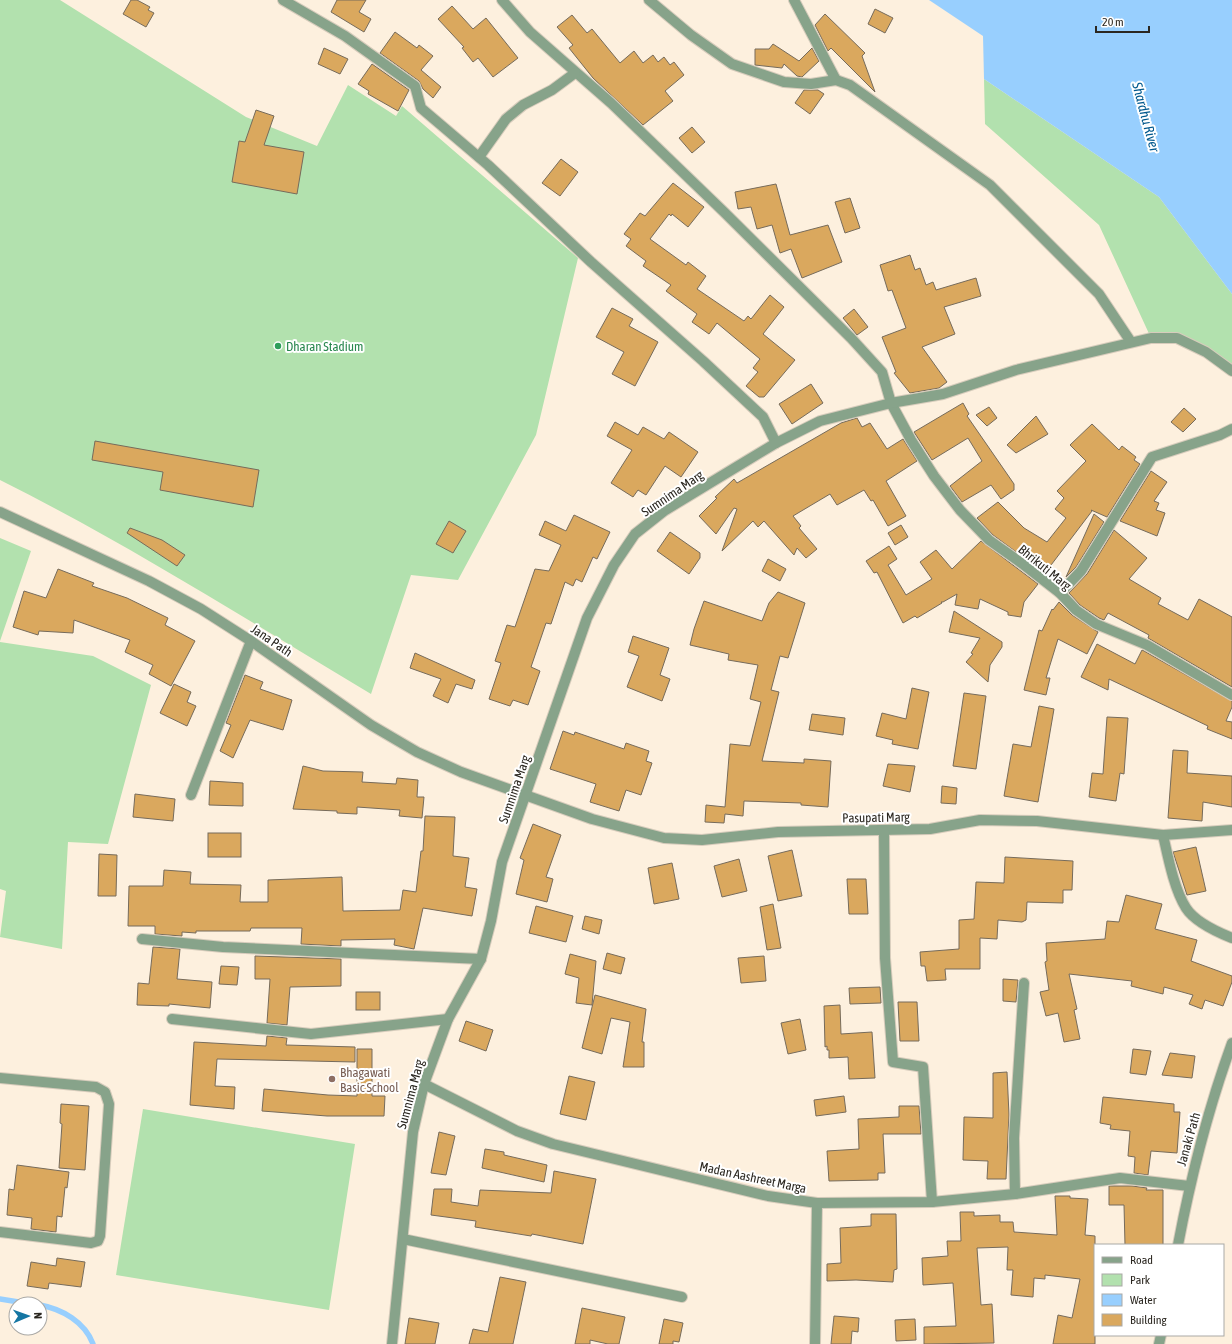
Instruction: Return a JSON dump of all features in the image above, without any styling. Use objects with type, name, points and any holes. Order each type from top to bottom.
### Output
[{"type":"street","points":[[283,0],[345,36],[415,86],[421,108],[479,157],[763,417],[776,443]]},
{"type":"street","name":"Bhrikuti Marg","points":[[502,0],[530,32],[611,103],[851,338],[882,372],[891,403],[914,446],[934,476],[960,510],[988,540],[1060,593],[1076,610],[1096,624],[1126,635],[1153,648],[1232,695]]},
{"type":"street","points":[[649,0],[691,35],[732,64],[784,82],[811,84],[836,80],[850,85],[990,185],[1099,294],[1132,342]]},
{"type":"street","points":[[794,0],[836,80]]},
{"type":"street","points":[[479,157],[506,119],[523,105],[552,90],[575,73]]},
{"type":"street","name":"Sumnima Marg","points":[[392,1344],[413,1132],[424,1084],[448,1019],[481,959],[491,922],[502,862],[587,618],[614,565],[635,534],[664,511],[776,443],[820,421],[891,403],[943,394],[1016,370],[1151,338],[1177,338],[1206,352],[1232,371]]},
{"type":"street","points":[[1060,593],[1081,571],[1152,457],[1220,436],[1232,429]]},
{"type":"street","name":"Jana Path","points":[[0,512],[149,581],[201,610],[251,641],[371,725],[417,752],[461,772],[526,794]]},
{"type":"street","points":[[191,795],[251,641]]},
{"type":"street","name":"Pasupati Marg","points":[[526,794],[592,819],[664,838],[702,840],[778,832],[930,829],[980,820],[1037,821],[1163,835],[1232,830]]},
{"type":"street","points":[[884,831],[885,958],[893,1062],[923,1067],[932,1202]]},
{"type":"street","points":[[1163,835],[1172,875],[1186,909],[1210,929],[1232,938]]},
{"type":"street","points":[[142,939],[223,947],[481,959]]},
{"type":"street","points":[[1015,1194],[1014,1138],[1024,983]]},
{"type":"street","points":[[172,1020],[311,1034],[448,1019]]},
{"type":"street","name":"Janaki Path","points":[[1178,1244],[1189,1186],[1219,1080],[1232,1043]]},
{"type":"street","points":[[0,1078],[96,1087],[104,1092],[109,1104],[100,1236],[98,1241],[91,1243],[0,1232]]},
{"type":"street","name":"Madan Aashreet Marga","points":[[424,1084],[517,1131],[553,1144],[768,1196],[817,1203],[932,1202],[1015,1194],[1120,1178],[1189,1186]]},
{"type":"street","points":[[815,1344],[817,1203]]},
{"type":"street","points":[[402,1239],[682,1297]]},
{"type":"green space","name":"Dharan Stadium","points":[[0,0],[60,0],[246,117],[317,146],[348,85],[396,116],[402,106],[578,258],[536,435],[458,580],[411,575],[371,694],[234,611],[95,530],[0,480]]},
{"type":"green space","points":[[984,79],[1159,197],[1232,294],[1232,371],[1177,338],[1151,338],[1099,225],[985,124]]},
{"type":"green space","points":[[0,538],[31,551],[0,641]]},
{"type":"green space","points":[[0,642],[93,656],[151,685],[108,844],[68,842],[62,949],[0,937],[6,891],[0,889]]},
{"type":"green space","points":[[143,1109],[355,1144],[329,1310],[116,1275]]},
{"type":"water","name":"Shardhu River","points":[[929,0],[1232,0],[1232,294],[1159,197],[984,79],[983,36]]},
{"type":"building","points":[[131,0],[137,0],[150,7],[148,10],[154,13],[146,27],[123,14]]},
{"type":"building","points":[[337,0],[366,0],[359,12],[371,19],[364,32],[331,12]]},
{"type":"building","points":[[452,6],[473,29],[486,18],[518,58],[493,77],[478,58],[473,62],[462,48],[464,47],[438,19]]},
{"type":"building","points":[[875,9],[893,18],[885,33],[868,24]]},
{"type":"building","points":[[825,14],[865,53],[862,56],[875,92],[831,48],[828,51],[815,25]]},
{"type":"building","points":[[572,15],[587,33],[592,29],[620,63],[634,51],[643,63],[653,55],[658,62],[664,57],[670,65],[674,62],[684,75],[665,91],[673,101],[643,125],[593,78],[569,48],[573,45],[557,27]]},
{"type":"building","points":[[395,32],[417,48],[419,45],[433,56],[421,70],[441,87],[433,98],[423,89],[419,81],[380,53]]},
{"type":"building","points":[[773,44],[799,61],[812,48],[819,61],[802,77],[797,76],[784,64],[782,68],[755,65],[755,49],[769,49]]},
{"type":"building","points":[[324,48],[348,59],[340,74],[318,64]]},
{"type":"building","points":[[372,64],[409,90],[398,111],[368,94],[369,91],[358,84]]},
{"type":"building","points":[[804,90],[818,90],[824,94],[810,114],[795,103]]},
{"type":"building","points":[[256,110],[274,116],[264,145],[304,152],[297,194],[232,182],[239,141],[245,142]]},
{"type":"building","points":[[692,127],[705,142],[692,153],[679,138]]},
{"type":"building","points":[[561,159],[578,172],[560,196],[542,183]]},
{"type":"building","points":[[673,183],[704,207],[688,227],[672,214],[671,216],[669,214],[650,239],[686,265],[688,262],[706,276],[697,289],[744,321],[748,316],[751,319],[770,295],[784,307],[763,334],[795,360],[764,397],[759,397],[746,386],[758,372],[753,368],[760,359],[717,323],[709,334],[692,322],[697,314],[666,291],[671,285],[643,266],[646,261],[626,246],[631,239],[624,234],[640,213],[645,216]]},
{"type":"building","points":[[776,184],[790,235],[828,225],[842,262],[802,278],[791,249],[780,253],[772,225],[757,229],[751,207],[738,209],[735,192]]},
{"type":"building","points":[[850,198],[860,228],[845,233],[835,202]]},
{"type":"building","points":[[910,255],[915,270],[920,268],[926,285],[933,282],[936,290],[976,278],[981,296],[944,307],[955,334],[922,347],[947,382],[939,388],[910,393],[894,373],[896,372],[882,337],[906,328],[892,290],[888,291],[880,265]]},
{"type":"building","points":[[612,308],[633,319],[629,326],[658,342],[635,386],[612,374],[624,352],[596,337]]},
{"type":"building","points":[[854,309],[868,327],[857,335],[843,318]]},
{"type":"building","points":[[811,384],[823,403],[792,424],[779,404]]},
{"type":"building","points":[[963,403],[969,414],[967,416],[1014,484],[1014,490],[1001,499],[991,485],[962,502],[950,486],[982,461],[968,438],[932,460],[914,432]]},
{"type":"building","points":[[989,407],[997,418],[987,426],[976,415]]},
{"type":"building","points":[[1184,408],[1196,419],[1183,432],[1171,422]]},
{"type":"building","points":[[1036,416],[1048,434],[1016,453],[1007,445]]},
{"type":"building","points":[[857,418],[862,427],[870,423],[887,449],[903,439],[917,461],[886,481],[906,516],[888,526],[873,500],[871,501],[864,490],[837,505],[830,494],[793,516],[801,526],[799,528],[817,549],[806,558],[797,548],[794,555],[764,521],[758,527],[753,521],[722,551],[737,509],[734,508],[716,534],[699,516],[717,498],[715,497],[734,479],[737,483],[841,423]]},
{"type":"building","points":[[615,422],[638,435],[643,427],[664,439],[669,432],[698,452],[681,477],[665,466],[646,495],[638,490],[633,497],[611,483],[632,450],[607,436]]},
{"type":"building","points":[[1092,424],[1119,450],[1122,446],[1136,457],[1134,460],[1140,464],[1107,517],[1091,510],[1092,511],[1045,573],[993,535],[977,518],[998,502],[1024,528],[1047,542],[1066,518],[1055,509],[1064,498],[1057,491],[1086,461],[1070,445]]},
{"type":"building","points":[[95,441],[259,470],[253,507],[160,490],[163,472],[92,460]]},
{"type":"building","points":[[1151,471],[1167,482],[1154,501],[1159,503],[1156,510],[1165,513],[1157,536],[1120,521]]},
{"type":"building","points":[[1094,514],[1104,522],[1076,567],[1066,577]]},
{"type":"building","points":[[574,515],[610,532],[597,559],[593,557],[582,582],[576,579],[573,586],[565,582],[551,624],[546,623],[531,667],[540,671],[528,705],[513,700],[510,706],[489,699],[501,663],[495,661],[507,625],[515,627],[535,569],[549,571],[561,545],[539,535],[545,521],[566,531]]},
{"type":"building","points":[[449,521],[466,531],[453,553],[436,544]]},
{"type":"building","points":[[901,525],[908,537],[895,545],[888,533]]},
{"type":"building","points":[[130,528],[162,540],[185,555],[177,566],[127,533]]},
{"type":"building","points":[[1114,530],[1147,558],[1129,579],[1161,598],[1158,604],[1188,620],[1199,599],[1232,617],[1232,687],[1148,638],[1149,635],[1108,613],[1104,620],[1099,618],[1080,605],[1069,593],[1087,574]]},
{"type":"building","points":[[670,532],[700,553],[700,558],[689,574],[657,551]]},
{"type":"building","points":[[981,541],[1038,584],[1024,602],[1021,617],[1008,615],[1008,612],[980,599],[978,609],[955,605],[957,594],[941,602],[942,603],[917,618],[915,616],[903,623],[877,572],[874,573],[866,561],[889,546],[897,559],[888,565],[906,595],[932,579],[920,562],[936,550],[952,569]]},
{"type":"building","points":[[768,559],[786,569],[780,581],[762,571]]},
{"type":"building","points":[[58,569],[94,583],[92,586],[127,598],[168,618],[165,625],[195,641],[171,686],[149,674],[153,665],[125,652],[130,640],[74,620],[73,633],[39,631],[38,635],[13,627],[24,591],[46,598]]},
{"type":"building","points":[[778,592],[805,603],[788,658],[780,656],[771,690],[779,692],[762,761],[804,763],[804,759],[831,761],[828,807],[801,805],[801,803],[744,801],[743,816],[725,814],[724,823],[705,822],[706,805],[725,807],[730,744],[750,746],[761,702],[750,699],[758,665],[728,660],[729,654],[690,645],[694,629],[704,601],[762,621],[769,603]]},
{"type":"building","points":[[1059,602],[1072,615],[1098,632],[1087,654],[1058,639],[1046,678],[1050,678],[1046,695],[1024,690],[1039,630],[1042,631],[1052,609],[1053,610]]},
{"type":"building","points":[[954,611],[1002,642],[1002,647],[990,665],[988,682],[966,662],[973,654],[971,653],[980,638],[949,632]]},
{"type":"building","points":[[633,636],[669,648],[660,675],[670,679],[662,701],[627,687],[639,656],[628,652]]},
{"type":"building","points":[[1097,644],[1135,664],[1142,650],[1232,701],[1232,707],[1226,721],[1232,722],[1232,739],[1207,729],[1208,726],[1109,679],[1108,690],[1081,677]]},
{"type":"building","points":[[415,653],[475,680],[472,689],[456,684],[448,703],[433,696],[441,679],[410,668]]},
{"type":"building","points":[[245,675],[263,682],[260,689],[292,700],[283,730],[250,720],[233,758],[220,751],[231,725],[226,723]]},
{"type":"building","points":[[174,684],[191,692],[187,702],[196,706],[187,726],[160,713]]},
{"type":"building","points":[[912,688],[929,692],[918,749],[892,744],[893,740],[876,736],[882,713],[906,719]]},
{"type":"building","points":[[964,693],[986,696],[976,769],[953,766]]},
{"type":"building","points":[[1039,706],[1054,709],[1038,802],[1004,796],[1013,744],[1031,747]]},
{"type":"building","points":[[812,714],[845,718],[843,735],[809,730]]},
{"type":"building","points":[[1107,717],[1128,718],[1124,774],[1120,773],[1116,801],[1089,797],[1092,773],[1103,774]]},
{"type":"building","points":[[563,731],[574,735],[575,732],[624,749],[626,743],[649,751],[646,761],[652,763],[641,795],[626,790],[619,811],[590,802],[596,784],[550,769]]},
{"type":"building","points":[[1173,750],[1188,751],[1187,773],[1232,776],[1232,807],[1203,802],[1202,821],[1168,818]]},
{"type":"building","points":[[888,764],[915,766],[910,792],[883,786]]},
{"type":"building","points":[[303,766],[323,771],[363,772],[362,782],[396,784],[397,778],[418,780],[417,797],[424,797],[422,818],[399,816],[400,810],[357,807],[357,814],[337,813],[337,811],[293,809]]},
{"type":"building","points":[[210,781],[243,783],[243,806],[209,805]]},
{"type":"building","points":[[942,786],[957,788],[956,804],[941,803]]},
{"type":"building","points":[[135,794],[175,799],[173,821],[133,817]]},
{"type":"building","points":[[425,816],[455,817],[453,856],[469,858],[465,887],[477,889],[472,916],[423,908],[414,949],[394,945],[395,939],[341,940],[341,946],[301,944],[302,928],[251,928],[250,931],[196,931],[196,933],[182,932],[182,936],[155,934],[155,926],[128,926],[129,886],[163,886],[164,870],[191,872],[190,884],[241,885],[240,902],[268,902],[268,880],[342,877],[343,911],[400,910],[403,890],[416,892],[421,851],[423,851]]},
{"type":"building","points":[[533,824],[561,835],[546,877],[553,879],[547,902],[516,894],[524,860],[520,858]]},
{"type":"building","points":[[208,833],[241,833],[241,857],[208,857]]},
{"type":"building","points":[[1196,847],[1206,891],[1187,895],[1173,852]]},
{"type":"building","points":[[792,850],[802,896],[778,901],[768,856]]},
{"type":"building","points":[[99,854],[117,855],[116,896],[98,896]]},
{"type":"building","points":[[1005,857],[1073,861],[1072,890],[1063,890],[1063,903],[1027,902],[1026,920],[1022,922],[998,920],[997,939],[980,938],[980,969],[945,969],[946,980],[927,981],[925,966],[921,966],[920,952],[959,949],[959,920],[974,919],[976,882],[1004,883]]},
{"type":"building","points":[[739,859],[747,891],[722,897],[714,866]]},
{"type":"building","points":[[672,863],[679,899],[654,904],[648,868]]},
{"type":"building","points":[[847,879],[866,879],[868,914],[849,914]]},
{"type":"building","points":[[1126,895],[1162,904],[1155,929],[1197,940],[1191,961],[1232,976],[1232,982],[1223,1006],[1205,1000],[1202,1009],[1189,1004],[1193,995],[1164,987],[1163,994],[1131,986],[1132,981],[1069,974],[1077,1009],[1074,1010],[1080,1039],[1064,1042],[1058,1013],[1046,1016],[1040,992],[1049,990],[1045,962],[1047,961],[1046,943],[1105,939],[1107,921],[1119,922]]},
{"type":"building","points":[[773,904],[781,948],[767,950],[760,907]]},
{"type":"building","points":[[536,906],[573,916],[566,942],[529,933]]},
{"type":"building","points":[[585,916],[602,920],[599,934],[582,929]]},
{"type":"building","points":[[153,947],[180,949],[177,979],[212,982],[210,1008],[169,1004],[169,1006],[137,1005],[138,983],[149,984]]},
{"type":"building","points":[[607,953],[625,958],[621,974],[603,969]]},
{"type":"building","points":[[570,954],[596,961],[592,1005],[576,1003],[579,978],[565,974]]},
{"type":"building","points":[[255,956],[341,959],[341,986],[290,987],[287,1025],[267,1023],[270,979],[255,979]]},
{"type":"building","points":[[764,956],[766,981],[741,983],[738,958]]},
{"type":"building","points":[[221,966],[239,967],[237,985],[219,984]]},
{"type":"building","points":[[1003,979],[1018,980],[1016,1002],[1003,1001]]},
{"type":"building","points":[[880,987],[881,1003],[850,1004],[849,988]]},
{"type":"building","points":[[356,992],[380,992],[380,1010],[356,1010]]},
{"type":"building","points":[[595,995],[646,1009],[642,1042],[644,1042],[644,1067],[623,1067],[630,1022],[611,1018],[602,1054],[582,1048]]},
{"type":"building","points":[[898,1002],[917,1002],[919,1041],[900,1041]]},
{"type":"building","points":[[840,1005],[841,1034],[872,1032],[875,1078],[849,1079],[848,1057],[829,1058],[829,1050],[827,1050],[827,1046],[825,1047],[824,1006]]},
{"type":"building","points":[[800,1019],[806,1050],[788,1054],[781,1023]]},
{"type":"building","points":[[466,1021],[493,1030],[486,1051],[459,1041]]},
{"type":"building","points":[[267,1036],[287,1038],[286,1045],[355,1047],[355,1062],[217,1059],[215,1086],[235,1087],[234,1109],[190,1105],[194,1042],[266,1046]]},
{"type":"building","points":[[357,1049],[372,1049],[372,1096],[385,1096],[384,1116],[327,1116],[262,1111],[264,1089],[357,1096]]},
{"type":"building","points":[[1133,1049],[1151,1051],[1146,1075],[1130,1073]]},
{"type":"building","points":[[1170,1053],[1195,1056],[1192,1078],[1162,1075]]},
{"type":"building","points":[[1007,1072],[1009,1115],[1006,1179],[987,1179],[988,1161],[963,1160],[964,1117],[993,1118],[993,1073]]},
{"type":"building","points":[[569,1076],[595,1082],[586,1120],[560,1114]]},
{"type":"building","points":[[844,1096],[846,1112],[816,1116],[814,1100]]},
{"type":"building","points":[[1103,1097],[1174,1104],[1174,1112],[1180,1112],[1177,1153],[1151,1151],[1148,1175],[1134,1173],[1135,1157],[1128,1156],[1130,1131],[1110,1129],[1111,1125],[1100,1123]]},
{"type":"building","points":[[61,1104],[89,1106],[85,1170],[59,1168],[62,1124],[60,1123]]},
{"type":"building","points":[[899,1106],[919,1106],[921,1134],[883,1134],[885,1173],[878,1173],[878,1180],[829,1181],[827,1151],[859,1149],[858,1119],[899,1117]]},
{"type":"building","points":[[439,1132],[455,1136],[446,1175],[431,1173]]},
{"type":"building","points":[[485,1149],[504,1152],[504,1155],[547,1165],[544,1182],[482,1168]]},
{"type":"building","points":[[17,1165],[69,1172],[67,1188],[65,1187],[62,1217],[57,1216],[56,1232],[31,1229],[32,1218],[7,1215],[9,1189],[14,1190]]},
{"type":"building","points":[[554,1171],[596,1179],[583,1244],[532,1234],[531,1236],[475,1227],[476,1221],[431,1215],[434,1189],[452,1189],[451,1202],[478,1206],[480,1190],[551,1193]]},
{"type":"building","points":[[1109,1186],[1132,1186],[1147,1188],[1146,1190],[1163,1190],[1163,1244],[1125,1244],[1124,1205],[1109,1205]]},
{"type":"building","points":[[1055,1196],[1070,1196],[1070,1198],[1088,1199],[1085,1235],[1095,1236],[1095,1344],[1053,1344],[1058,1315],[1072,1318],[1080,1279],[1045,1275],[1045,1279],[1034,1278],[1033,1297],[1011,1295],[1013,1270],[1007,1270],[1008,1247],[977,1248],[981,1305],[992,1304],[994,1343],[924,1344],[924,1327],[956,1326],[953,1283],[923,1285],[922,1258],[948,1256],[947,1241],[961,1241],[960,1212],[974,1212],[974,1216],[1000,1215],[1000,1222],[1013,1222],[1014,1232],[1057,1235]]},
{"type":"building","points":[[871,1214],[896,1214],[897,1269],[894,1270],[893,1282],[856,1280],[827,1281],[827,1264],[841,1263],[840,1228],[871,1226]]},
{"type":"building","points":[[57,1258],[85,1262],[81,1287],[49,1283],[48,1289],[27,1286],[31,1262],[56,1266]]},
{"type":"building","points":[[500,1277],[526,1282],[513,1344],[469,1344],[473,1329],[488,1332]]},
{"type":"building","points":[[582,1308],[625,1317],[619,1344],[608,1344],[590,1340],[590,1344],[575,1344]]},
{"type":"building","points":[[834,1316],[859,1318],[858,1332],[852,1331],[851,1344],[831,1344]]},
{"type":"building","points":[[409,1318],[439,1323],[435,1344],[405,1344]]},
{"type":"building","points":[[664,1319],[683,1323],[679,1342],[673,1341],[673,1344],[659,1344]]},
{"type":"building","points":[[915,1319],[916,1340],[896,1341],[895,1320]]},
{"type":"waterway","points":[[0,1299],[8,1300]]},
{"type":"waterway","points":[[48,1307],[64,1313],[79,1323],[93,1344]]},
{"type":"place","name":"Dharan Stadium","points":[[278,346]]},
{"type":"place","name":"Bhagawati Basic School","points":[[332,1079]]}]
